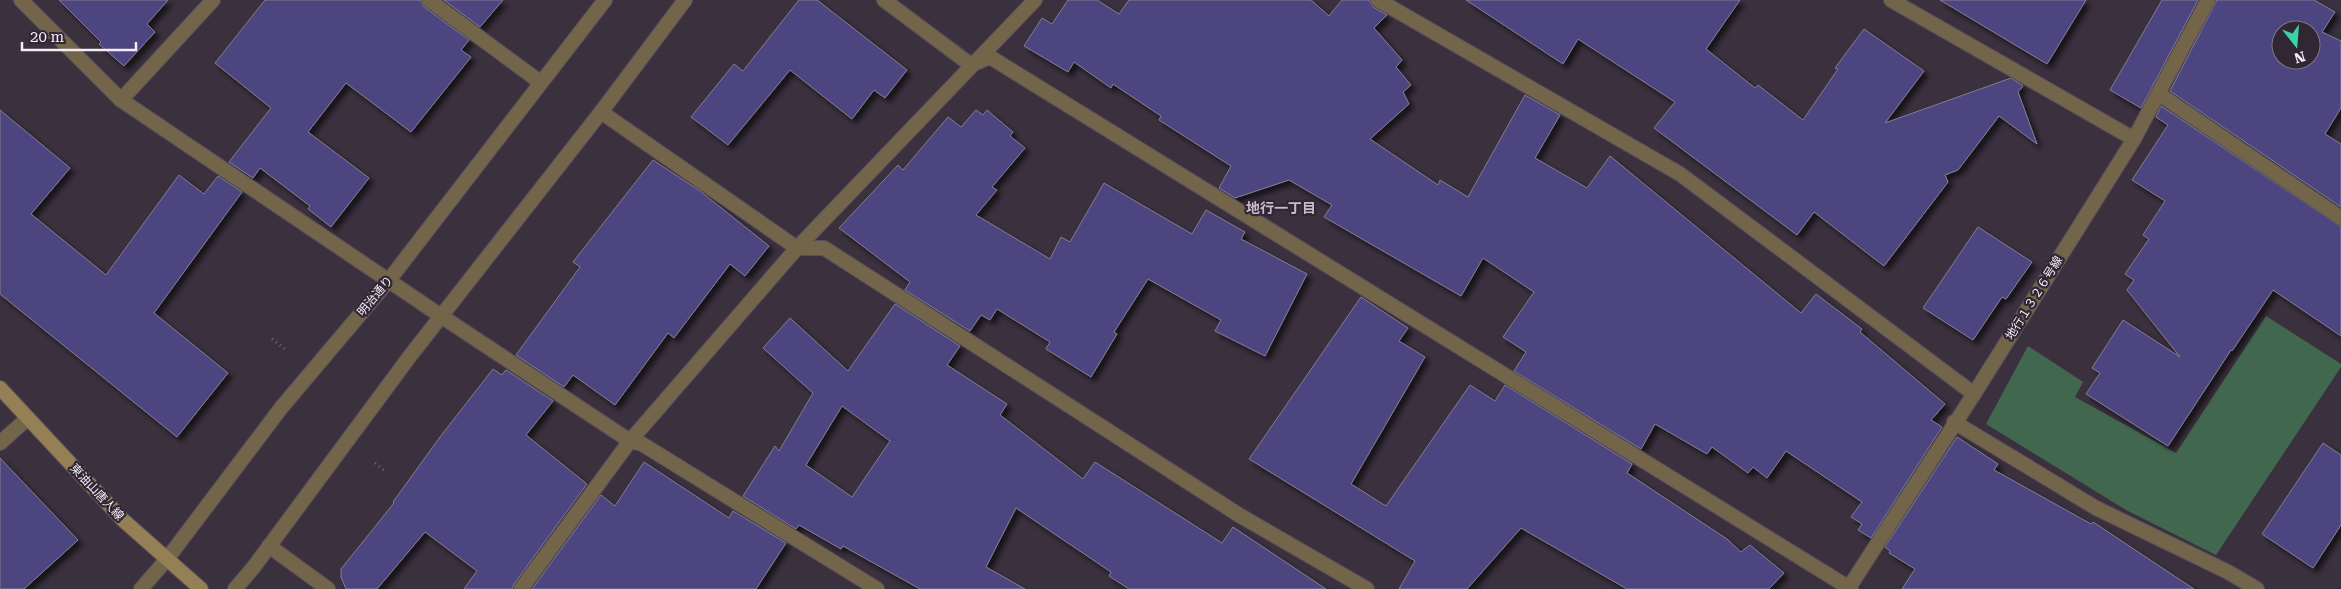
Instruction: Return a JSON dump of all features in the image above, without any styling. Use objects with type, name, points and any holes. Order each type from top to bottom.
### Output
[{"type":"main road","name":"東油山唐人線","points":[[0,388],[124,520],[201,589]]},
{"type":"street","points":[[21,0],[121,100],[630,441],[642,444],[876,589]]},
{"type":"street","points":[[121,100],[213,0]]},
{"type":"street","points":[[429,0],[540,82]]},
{"type":"street","name":"明治通り","points":[[141,589],[167,558],[281,408],[389,280],[605,0]]},
{"type":"street","points":[[235,589],[270,546],[441,316],[601,112],[685,0]]},
{"type":"street","points":[[884,0],[971,65]]},
{"type":"street","points":[[521,589],[630,441],[797,248],[1035,0]]},
{"type":"street","points":[[1378,0],[1680,174],[1974,394]]},
{"type":"street","points":[[1891,0],[2134,139]]},
{"type":"street","name":"地行１３２６号線","points":[[1849,588],[1954,422],[1974,394],[2134,139],[2208,0]]},
{"type":"street","points":[[971,65],[990,57],[1849,588]]},
{"type":"street","points":[[2159,94],[2341,218]]},
{"type":"street","points":[[601,112],[797,248],[824,248],[1239,515],[1367,589]]},
{"type":"street","points":[[0,443],[28,418]]},
{"type":"street","points":[[1954,422],[2096,508],[2228,572],[2257,589]]},
{"type":"street","points":[[270,546],[328,589]]},
{"type":"path","points":[[272,339],[286,349]]},
{"type":"path","points":[[375,463],[385,471]]},
{"type":"green space","points":[[2266,316],[2341,364],[2341,367],[2216,555],[2126,510],[1986,424],[2028,346],[2083,382],[2075,397],[2176,453]]},
{"type":"building","points":[[59,0],[168,0],[147,24],[155,32],[124,66],[99,44],[101,42]]},
{"type":"building","points":[[265,0],[420,0],[424,7],[469,40],[461,50],[471,57],[411,132],[346,83],[308,132],[369,178],[331,227],[308,209],[310,206],[260,168],[253,178],[229,162],[271,108],[215,63]]},
{"type":"building","points":[[444,0],[503,0],[480,27]]},
{"type":"building","points":[[799,0],[817,0],[907,70],[885,98],[874,90],[852,119],[790,70],[728,145],[691,117],[734,64],[743,71]]},
{"type":"building","points":[[1068,0],[1097,0],[1119,14],[1129,0],[1311,0],[1329,16],[1342,0],[1369,0],[1373,7],[1387,15],[1374,28],[1402,60],[1396,67],[1411,85],[1403,92],[1409,104],[1370,139],[1438,185],[1440,180],[1468,197],[1525,95],[1560,115],[1535,158],[1587,188],[1610,156],[1801,313],[1816,294],[1862,329],[1860,332],[1945,404],[1931,420],[1942,427],[1871,538],[1858,530],[1862,524],[1851,517],[1862,502],[1786,451],[1767,478],[1753,467],[1748,473],[1712,447],[1707,454],[1655,424],[1641,449],[1514,371],[1526,352],[1503,337],[1534,292],[1483,258],[1461,296],[1324,217],[1332,205],[1289,180],[1235,198],[1219,188],[1231,166],[1159,120],[1161,116],[1113,84],[1111,88],[1074,62],[1068,72],[1024,46],[1042,18],[1052,24]]},
{"type":"building","points":[[1466,0],[1740,0],[1706,49],[1755,88],[1758,85],[1803,120],[1838,69],[1835,68],[1864,29],[1924,71],[1885,123],[2011,78],[2023,86],[2018,92],[2037,144],[1999,116],[1958,170],[1945,175],[1948,182],[1884,266],[1814,212],[1797,235],[1654,128],[1675,102],[1578,39],[1563,64]]},
{"type":"building","points":[[1940,0],[2086,0],[2047,64]]},
{"type":"building","points":[[2162,0],[2198,0],[2141,108],[2110,90]]},
{"type":"building","points":[[2217,0],[2314,0],[2335,12],[2322,32],[2341,41],[2341,108],[2325,134],[2341,144],[2341,207],[2170,91]]},
{"type":"building","points":[[2161,106],[2341,227],[2341,336],[2273,290],[2168,446],[2086,394],[2100,373],[2092,368],[2123,320],[2180,357],[2127,290],[2134,280],[2125,274],[2149,239],[2143,235],[2165,201],[2132,180],[2168,125],[2156,117]]},
{"type":"building","points":[[0,110],[70,168],[31,214],[106,275],[179,175],[204,194],[218,176],[242,192],[154,313],[228,373],[177,437],[0,294]]},
{"type":"building","points":[[976,110],[983,115],[987,110],[1013,132],[1010,136],[1025,148],[992,187],[997,190],[976,215],[1050,259],[1061,237],[1070,242],[1104,183],[1192,234],[1206,210],[1245,232],[1241,239],[1307,274],[1265,356],[1215,331],[1221,320],[1148,279],[1114,332],[1117,334],[1091,377],[1046,349],[1050,342],[997,309],[990,320],[981,315],[970,331],[905,290],[910,282],[839,228],[898,165],[903,170],[948,117],[961,127]]},
{"type":"building","points":[[653,160],[700,191],[769,246],[745,276],[730,264],[674,338],[668,333],[615,405],[573,375],[564,387],[516,355],[580,267],[573,262]]},
{"type":"building","points":[[1978,227],[2032,262],[2006,299],[2002,297],[1973,340],[1923,308]]},
{"type":"building","points":[[1361,297],[1408,328],[1399,341],[1425,357],[1351,484],[1386,506],[1470,385],[1495,401],[1505,385],[1632,464],[1627,473],[1727,539],[1741,552],[1750,545],[1784,573],[1769,589],[1627,589],[1521,528],[1467,589],[1399,589],[1415,561],[1249,459]]},
{"type":"building","points":[[895,304],[960,346],[947,365],[1007,404],[1000,415],[1083,479],[1095,462],[1222,543],[1233,527],[1326,589],[1129,589],[1109,576],[1111,572],[1016,508],[986,567],[1025,589],[920,589],[843,546],[841,549],[799,525],[796,529],[743,496],[775,446],[779,451],[813,393],[763,348],[790,318],[848,371]],"holes":[[[842,406],[890,441],[852,497],[806,465]]]},
{"type":"building","points":[[493,369],[502,375],[506,370],[553,401],[526,435],[587,484],[512,589],[464,589],[477,571],[425,532],[377,589],[346,589],[341,577],[341,569],[394,503],[440,437]]},
{"type":"building","points":[[1957,437],[1998,464],[1994,470],[2091,524],[2093,522],[2194,589],[1902,589],[1915,569],[1889,553],[1890,551],[1885,547]]},
{"type":"building","points":[[2323,443],[2341,455],[2341,525],[2313,568],[2262,534]]},
{"type":"building","points":[[0,458],[78,540],[24,589],[0,589]]},
{"type":"building","points":[[644,462],[729,518],[733,511],[786,543],[756,589],[532,589],[601,495],[615,506]]},
{"type":"district","name":"地行一丁目","points":[[1281,208]]}]
